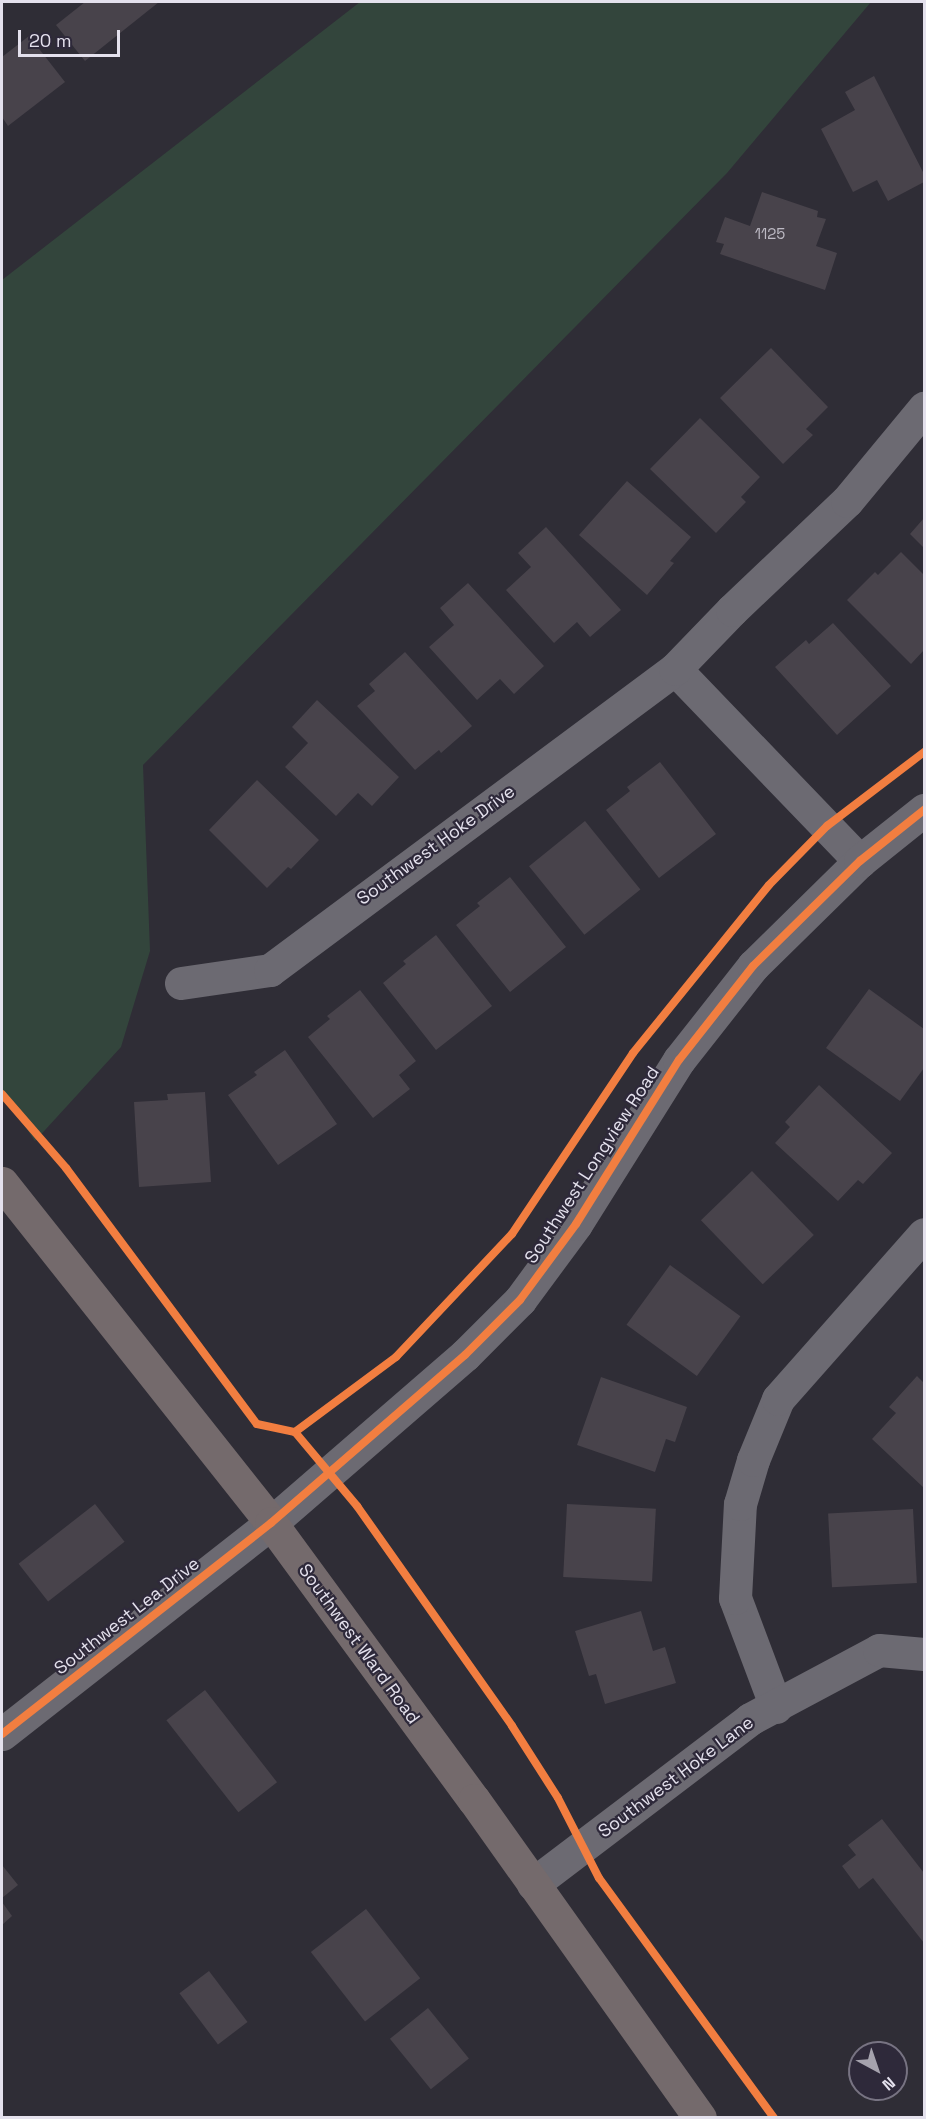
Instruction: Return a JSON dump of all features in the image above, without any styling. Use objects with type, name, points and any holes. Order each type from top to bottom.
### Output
[{"type":"main road","name":"Southwest Ward Road","points":[[2,1183],[271,1522],[700,2118]]},
{"type":"street","name":"Southwest Hoke Drive","points":[[182,983],[270,970],[675,669],[732,610],[847,501],[924,408]]},
{"type":"street","points":[[675,669],[860,861]]},
{"type":"street","name":"Southwest Longview Road","points":[[271,1522],[465,1355],[520,1300],[576,1224],[679,1060],[753,966],[860,861],[924,810]]},
{"type":"street","points":[[776,1707],[735,1598],[740,1504],[753,1460],[778,1399],[924,1234]]},
{"type":"street","name":"Southwest Lea Drive","points":[[2,1734],[271,1522]]},
{"type":"street","name":"Southwest Hoke Lane","points":[[533,1884],[750,1719],[879,1650],[924,1654]]},
{"type":"green space","points":[[360,2],[871,2],[727,173],[143,765],[150,951],[121,1047],[35,1141],[2,1093],[2,280]]},
{"type":"building","points":[[85,2],[159,2],[85,61],[56,25]]},
{"type":"building","points":[[29,36],[65,82],[8,126],[2,117],[2,57]]},
{"type":"building","points":[[874,76],[924,174],[924,182],[888,201],[877,180],[853,192],[821,129],[855,110],[845,92]]},
{"type":"building","points":[[762,192],[818,211],[817,217],[826,219],[816,246],[837,253],[825,290],[720,254],[724,244],[716,242],[725,217],[750,226]]},
{"type":"building","points":[[771,348],[828,407],[806,429],[813,435],[783,464],[720,398]]},
{"type":"building","points":[[700,418],[760,477],[741,497],[746,502],[716,533],[650,469]]},
{"type":"building","points":[[627,481],[691,537],[670,561],[674,563],[647,595],[579,535]]},
{"type":"building","points":[[924,518],[924,548],[910,534]]},
{"type":"building","points":[[546,527],[621,610],[590,637],[577,622],[554,643],[506,590],[531,567],[518,553]]},
{"type":"building","points":[[901,552],[924,575],[924,650],[911,664],[847,600],[875,572],[878,575]]},
{"type":"building","points":[[468,583],[544,666],[514,694],[500,679],[477,700],[429,647],[454,625],[440,608]]},
{"type":"building","points":[[833,623],[891,686],[837,735],[775,667],[806,640],[809,644]]},
{"type":"building","points":[[405,652],[472,726],[441,753],[439,750],[415,770],[357,706],[375,691],[369,684]]},
{"type":"building","points":[[317,700],[399,777],[372,806],[358,793],[336,816],[285,767],[308,743],[292,727]]},
{"type":"building","points":[[660,762],[716,834],[659,878],[606,810],[630,791],[627,787]]},
{"type":"building","points":[[257,780],[319,840],[291,869],[288,867],[267,888],[209,830]]},
{"type":"building","points":[[585,821],[640,889],[584,935],[529,866]]},
{"type":"building","points":[[510,877],[566,947],[510,992],[456,925],[480,906],[477,903]]},
{"type":"building","points":[[436,935],[492,1006],[436,1050],[383,983],[406,964],[403,961]]},
{"type":"building","points":[[869,989],[924,1029],[924,1068],[900,1101],[826,1048]]},
{"type":"building","points":[[360,990],[416,1061],[399,1075],[410,1089],[373,1118],[308,1037],[330,1019],[327,1016]]},
{"type":"building","points":[[285,1050],[337,1124],[278,1165],[228,1095],[257,1075],[254,1072]]},
{"type":"building","points":[[819,1085],[892,1153],[863,1184],[858,1180],[838,1201],[775,1143],[790,1127],[785,1122]]},
{"type":"building","points":[[205,1092],[211,1182],[139,1187],[134,1102],[168,1100],[167,1094]]},
{"type":"building","points":[[752,1171],[814,1235],[763,1284],[701,1220]]},
{"type":"building","points":[[670,1265],[740,1316],[697,1376],[627,1325]]},
{"type":"building","points":[[917,1376],[924,1383],[924,1488],[872,1439],[896,1413],[889,1407]]},
{"type":"building","points":[[601,1377],[687,1407],[675,1442],[666,1439],[655,1472],[577,1445]]},
{"type":"building","points":[[95,1504],[125,1542],[48,1602],[19,1564]]},
{"type":"building","points":[[567,1504],[656,1509],[652,1582],[563,1577]]},
{"type":"building","points":[[913,1509],[917,1583],[832,1587],[828,1513]]},
{"type":"building","points":[[641,1611],[653,1651],[665,1647],[676,1683],[605,1704],[596,1674],[589,1676],[575,1631]]},
{"type":"building","points":[[205,1690],[277,1782],[238,1812],[166,1720]]},
{"type":"building","points":[[882,1819],[924,1873],[924,1943],[873,1878],[859,1889],[842,1866],[856,1855],[848,1845]]},
{"type":"building","points":[[2,1865],[18,1885],[2,1898]]},
{"type":"building","points":[[2,1902],[12,1916],[2,1925]]},
{"type":"building","points":[[366,1909],[420,1978],[365,2021],[311,1952]]},
{"type":"building","points":[[209,1971],[248,2022],[218,2044],[179,1993]]},
{"type":"building","points":[[428,2008],[469,2059],[431,2089],[390,2039]]},
{"type":"cycle path","points":[[295,1432],[396,1357],[512,1234],[633,1053],[769,885],[827,826],[924,752]]},
{"type":"cycle path","points":[[2,1734],[271,1523],[465,1355],[520,1300],[576,1224],[679,1060],[753,966],[860,861],[924,810]]},
{"type":"cycle path","points":[[2,1094],[66,1168],[257,1424],[295,1432],[357,1506],[512,1726],[558,1798],[599,1878],[774,2118]]}]
